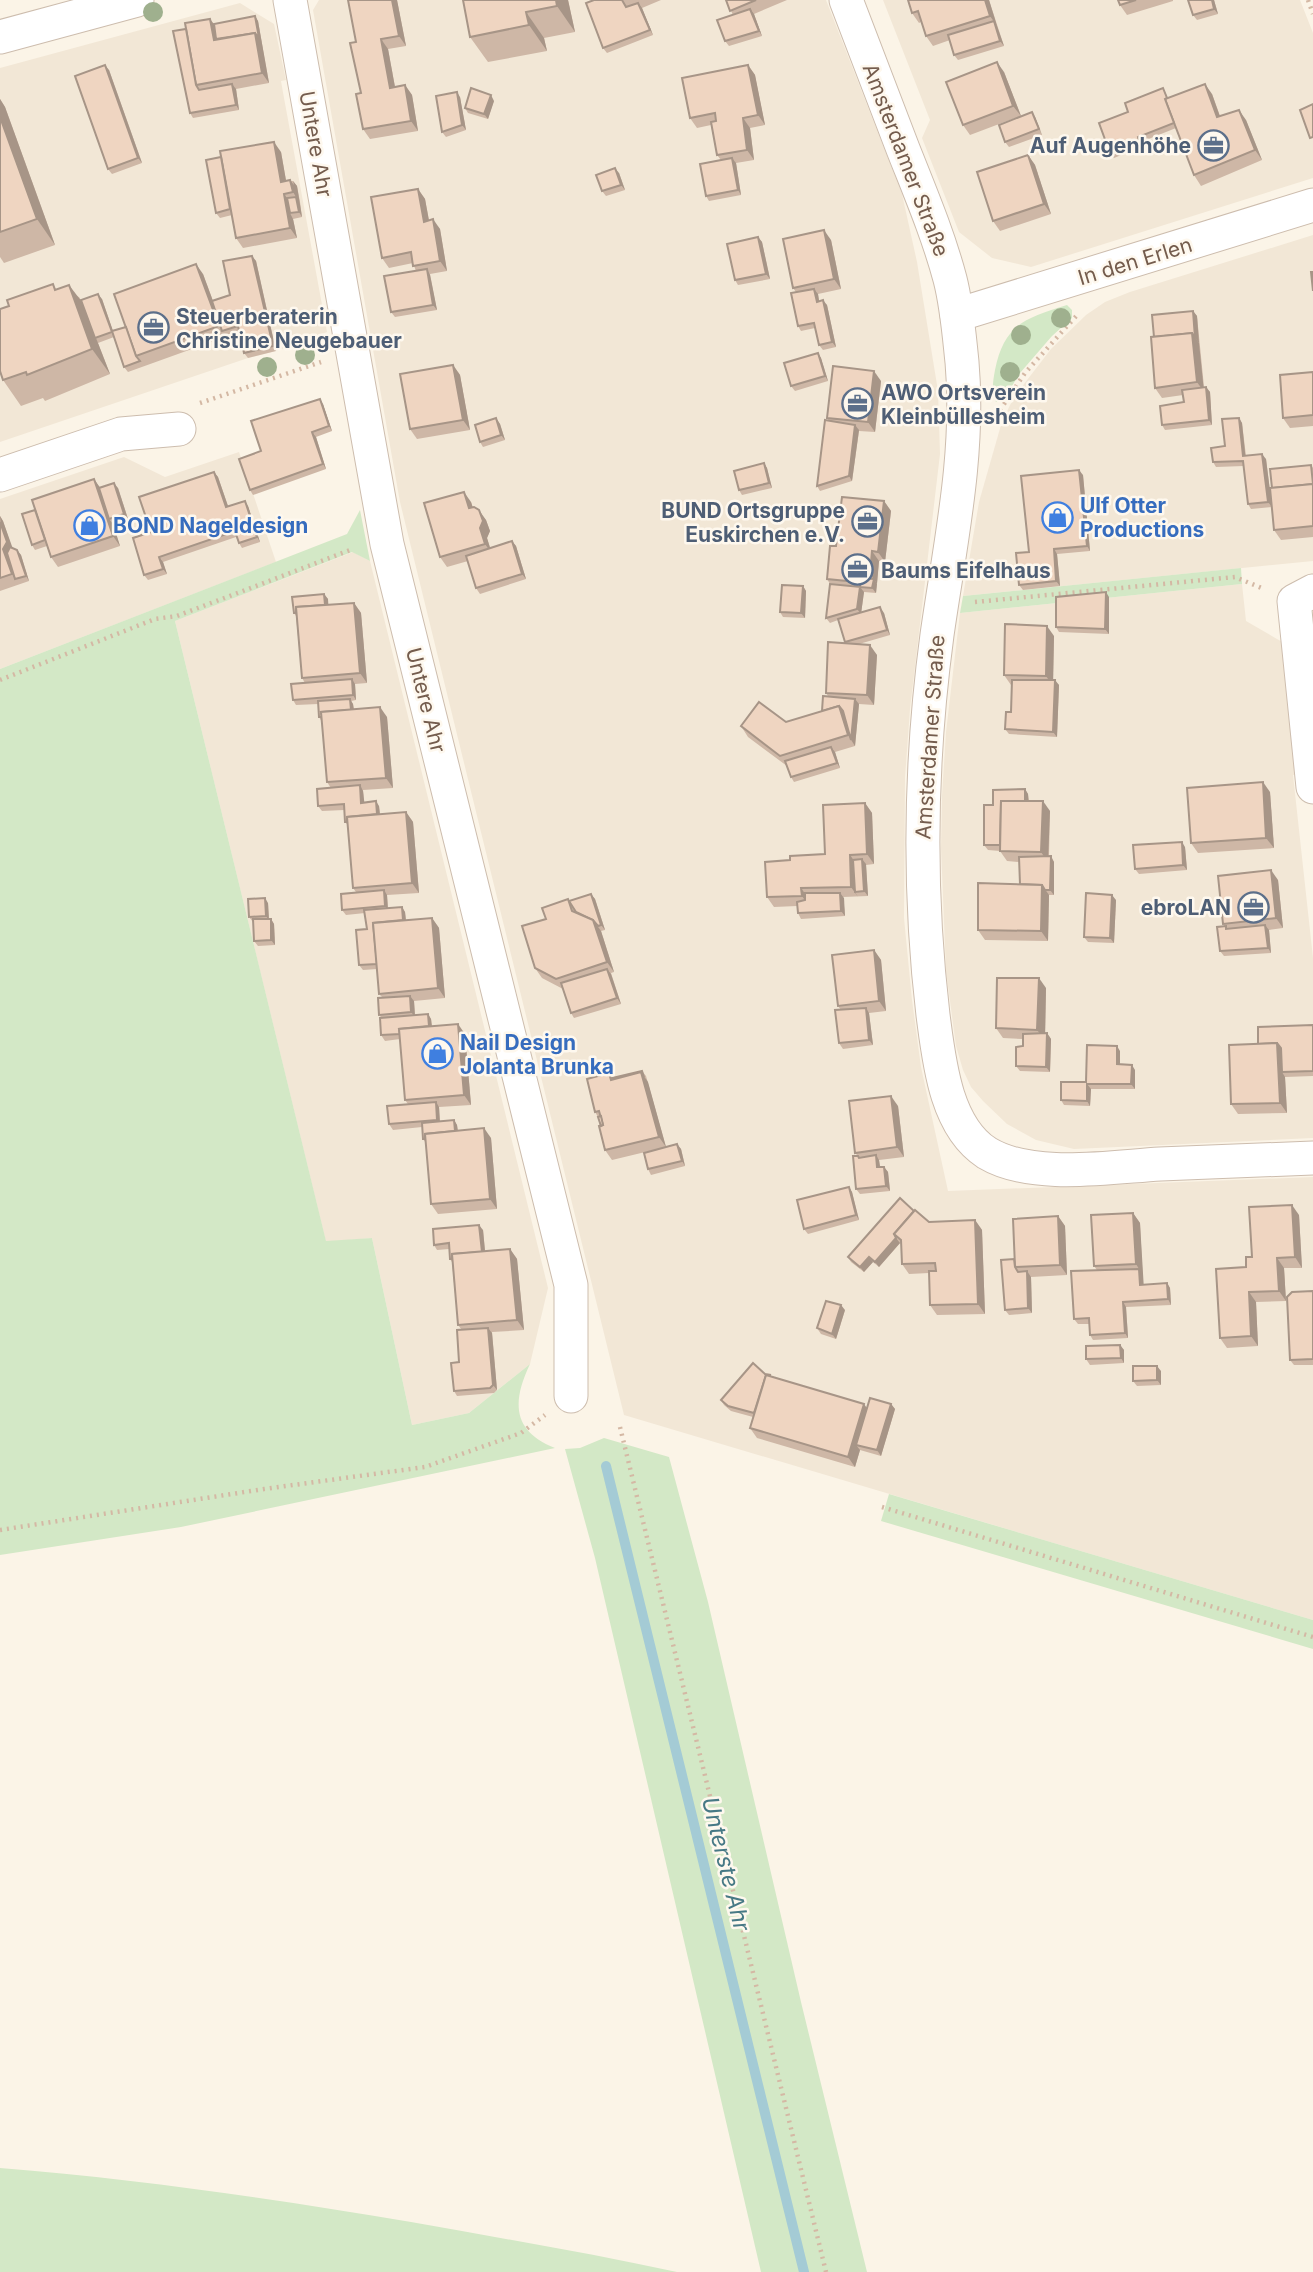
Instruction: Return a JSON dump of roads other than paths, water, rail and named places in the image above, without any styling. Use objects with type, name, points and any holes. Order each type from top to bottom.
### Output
[{"type":"street","points":[[0,37],[137,0]]},
{"type":"street","name":"Untere Ahr","points":[[289,0],[387,544],[571,1284],[571,1396]]},
{"type":"street","name":"Amsterdamer Straße","points":[[846,0],[937,236],[957,315],[964,415],[962,465],[934,663],[926,743],[922,840],[926,953],[936,1040],[949,1098],[966,1132],[988,1153],[1004,1160],[1045,1168],[1313,1158]]},
{"type":"street","name":"In den Erlen","points":[[957,315],[1313,205]]},
{"type":"street","points":[[0,475],[121,434],[189,416]]},
{"type":"street","points":[[1313,591],[1294,601],[1313,787]]},
{"type":"waterway","name":"Unterste Ahr","points":[[606,1466],[804,2272]]},
{"type":"place","name":"Auf Augenhöhe","points":[[1214,145]]},
{"type":"place","name":"Steuerberaterin Christine Neugebauer","points":[[153,328]]},
{"type":"place","name":"AWO Ortsverein Kleinbüllesheim","points":[[858,404]]},
{"type":"place","name":"Ulf Otter Productions","points":[[1057,517]]},
{"type":"place","name":"BUND Ortsgruppe Euskirchen e.V.","points":[[868,522]]},
{"type":"place","name":"BOND Nageldesign","points":[[90,525]]},
{"type":"place","name":"Baums Eifelhaus","points":[[858,570]]},
{"type":"place","name":"ebroLAN","points":[[1254,907]]},
{"type":"place","name":"Nail Design Jolanta Brunka","points":[[437,1054]]}]
